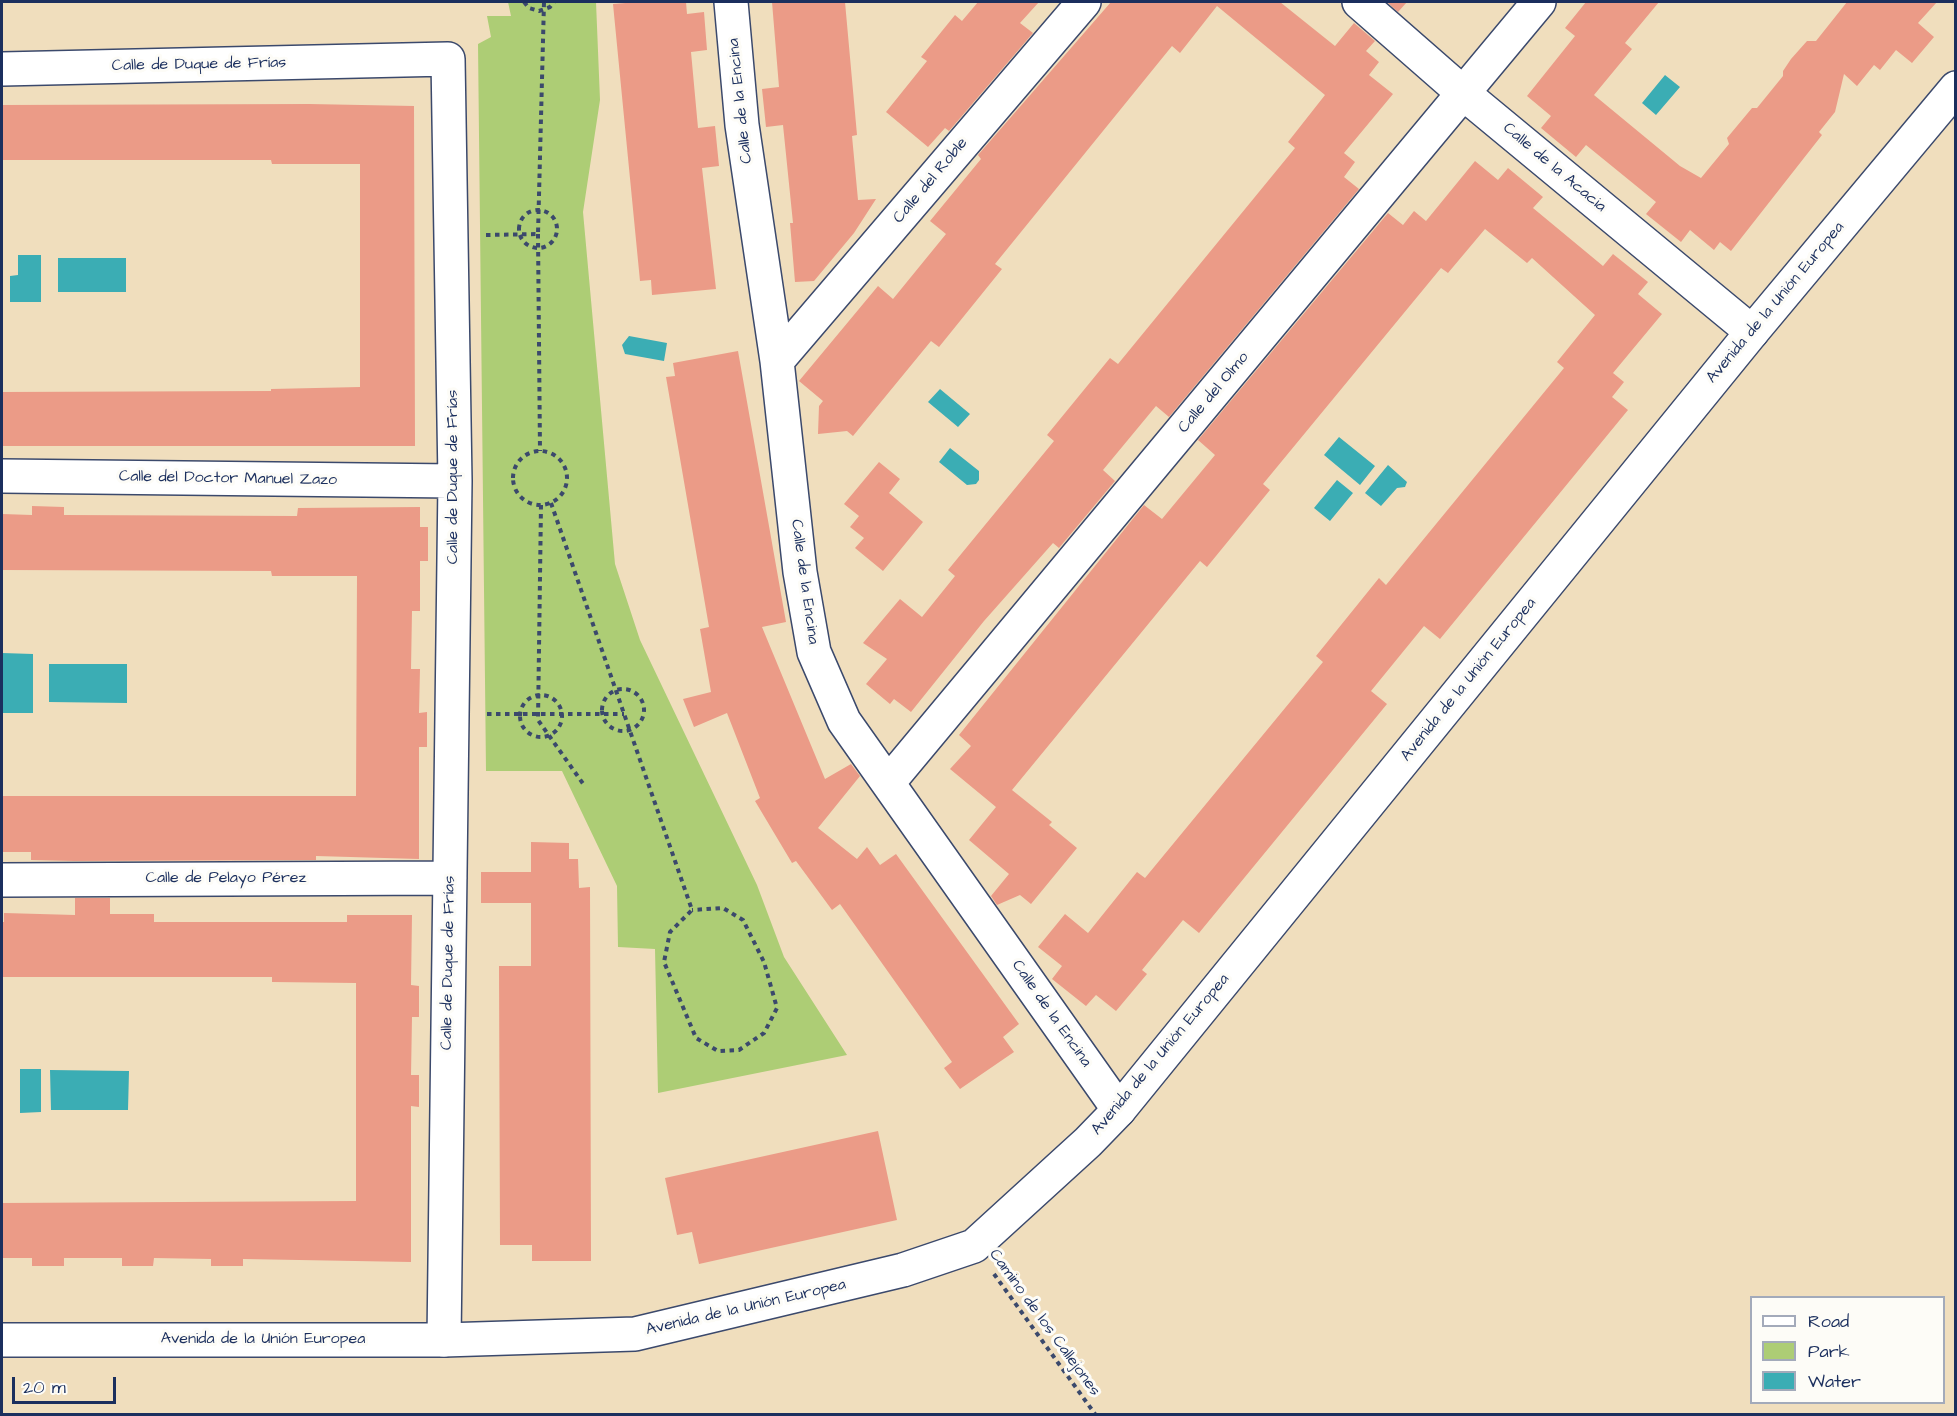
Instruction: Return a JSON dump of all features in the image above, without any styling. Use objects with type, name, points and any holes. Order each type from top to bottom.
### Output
[{"type":"street","name":"Calle de la Encina","points":[[731,2],[742,125],[777,362],[800,572],[814,652],[844,721],[1119,1110]]},
{"type":"street","name":"Calle del Roble","points":[[777,362],[1084,2]]},
{"type":"street","name":"Calle de la Acacia","points":[[1359,2],[1463,93],[1752,332]]},
{"type":"street","name":"Calle del Olmo","points":[[888,783],[1539,2]]},
{"type":"street","name":"Calle de Duque de Frías","points":[[2,69],[448,59],[455,481],[444,1340]]},
{"type":"street","name":"Avenida de la Unión Europea","points":[[2,1340],[444,1340],[635,1335],[903,1270],[974,1246],[1088,1143],[1119,1110],[1752,332],[1956,88]]},
{"type":"street","name":"Calle del Doctor Manuel Zazo","points":[[2,476],[455,481]]},
{"type":"street","name":"Calle de Pelayo Pérez","points":[[2,880],[450,878]]},
{"type":"path","points":[[524,2],[534,10],[545,10],[554,2]]},
{"type":"path","points":[[540,451],[538,234],[544,2]]},
{"type":"path","points":[[539,209],[546,211],[555,219],[557,232],[551,242],[534,248],[524,241],[519,229],[523,217],[539,209]]},
{"type":"path","points":[[451,235],[538,234]]},
{"type":"path","points":[[540,451],[558,457],[567,472],[564,491],[551,503],[533,505],[518,495],[513,479],[518,462],[531,452],[540,451]]},
{"type":"path","points":[[551,503],[692,910]]},
{"type":"path","points":[[542,505],[538,720],[584,785]]},
{"type":"path","points":[[619,689],[626,689],[638,695],[644,708],[640,722],[629,730],[622,731],[609,726],[602,714],[603,701],[607,695],[619,689]]},
{"type":"path","points":[[543,695],[556,701],[562,714],[558,728],[547,736],[528,732],[520,715],[525,703],[530,698],[543,695]]},
{"type":"path","points":[[452,713],[624,714]]},
{"type":"path","points":[[723,908],[743,920],[764,962],[777,1008],[764,1033],[740,1050],[718,1051],[696,1038],[664,962],[670,932],[692,910],[723,908]]},
{"type":"path","name":"Camino de los Callejones","points":[[974,1246],[1095,1414]]},
{"type":"green space","points":[[508,2],[596,2],[600,100],[583,212],[615,564],[640,640],[757,885],[784,957],[847,1055],[658,1093],[655,949],[618,947],[617,886],[562,771],[486,771],[478,44],[491,37],[487,16],[511,16]]},
{"type":"water","points":[[1665,75],[1680,87],[1656,115],[1642,103]]},
{"type":"water","points":[[18,255],[41,255],[41,302],[10,302],[10,276],[18,275]]},
{"type":"water","points":[[58,258],[126,258],[126,292],[58,292]]},
{"type":"water","points":[[629,336],[667,343],[664,361],[625,354],[622,345]]},
{"type":"water","points":[[940,389],[970,414],[958,427],[928,402]]},
{"type":"water","points":[[1339,437],[1375,466],[1360,485],[1324,455]]},
{"type":"water","points":[[950,448],[979,471],[979,480],[976,484],[967,485],[939,462]]},
{"type":"water","points":[[1388,465],[1407,482],[1405,487],[1397,488],[1381,506],[1365,493]]},
{"type":"water","points":[[1337,480],[1353,493],[1330,521],[1314,508]]},
{"type":"water","points":[[2,653],[33,654],[33,713],[2,713]]},
{"type":"water","points":[[49,664],[127,664],[127,703],[49,702]]},
{"type":"water","points":[[20,1069],[41,1069],[41,1112],[20,1113]]},
{"type":"water","points":[[50,1070],[129,1071],[128,1110],[51,1110]]},
{"type":"building","points":[[686,2],[687,14],[704,12],[707,50],[691,52],[698,128],[715,126],[719,166],[702,168],[716,289],[652,295],[651,280],[640,281],[613,4]]},
{"type":"building","points":[[772,2],[845,2],[857,135],[852,136],[858,200],[876,199],[854,233],[814,281],[795,282],[790,223],[793,223],[783,125],[766,127],[762,89],[779,87]]},
{"type":"building","points":[[978,2],[1039,2],[1020,23],[1033,33],[949,131],[945,128],[928,147],[886,112],[927,61],[921,57],[955,15],[962,21]]},
{"type":"building","points":[[1111,2],[1280,2],[1335,46],[1354,23],[1375,41],[1366,51],[1379,62],[1369,75],[1393,94],[1344,153],[1355,162],[1344,177],[1359,189],[1169,417],[1156,406],[1103,470],[1115,481],[1059,548],[1053,543],[984,621],[911,712],[894,699],[890,704],[866,684],[887,659],[863,643],[900,599],[922,617],[955,576],[948,570],[1054,441],[1047,435],[1110,358],[1118,364],[1295,148],[1288,142],[1325,95],[1217,6],[1180,53],[1172,46],[995,264],[1002,269],[939,347],[931,341],[853,436],[847,431],[818,434],[819,406],[823,401],[799,381],[878,286],[893,299],[946,234],[930,221],[981,159],[978,155]]},
{"type":"building","points":[[1387,2],[1407,2],[1398,12]]},
{"type":"building","points":[[1586,2],[1659,2],[1625,43],[1632,49],[1594,95],[1680,166],[1701,178],[1729,144],[1727,138],[1752,108],[1757,108],[1783,76],[1783,71],[1791,59],[1807,41],[1816,41],[1847,2],[1937,2],[1918,23],[1934,37],[1912,63],[1896,50],[1880,70],[1874,65],[1857,86],[1844,74],[1835,112],[1819,132],[1822,135],[1731,251],[1720,242],[1714,250],[1690,230],[1681,242],[1646,214],[1656,202],[1586,145],[1576,157],[1541,128],[1551,116],[1527,96],[1575,36],[1565,28]]},
{"type":"building","points":[[2,105],[414,106],[415,446],[2,446],[2,392],[271,391],[271,389],[360,387],[360,164],[272,164],[271,160],[2,160]]},
{"type":"building","points":[[1475,161],[1498,180],[1508,168],[1543,197],[1533,208],[1603,266],[1613,254],[1648,282],[1638,294],[1662,314],[1613,373],[1624,382],[1612,397],[1628,410],[1440,639],[1424,626],[1371,691],[1387,704],[1199,933],[1183,920],[1142,970],[1147,974],[1116,1011],[1096,995],[1086,1006],[1052,979],[1062,966],[1038,947],[1065,914],[1088,933],[1137,872],[1145,878],[1323,662],[1316,656],[1379,578],[1386,585],[1564,368],[1557,362],[1595,315],[1532,258],[1527,263],[1485,229],[1448,273],[1441,268],[1263,484],[1270,490],[1207,567],[1200,561],[1012,790],[1052,822],[1049,825],[1077,848],[1031,904],[1020,895],[997,905],[991,896],[1009,874],[969,840],[996,807],[950,769],[971,746],[959,735],[1144,505],[1162,519],[1215,455],[1198,440],[1388,213],[1403,225],[1414,211],[1426,221]]},
{"type":"building","points":[[738,351],[786,622],[762,627],[825,779],[851,764],[860,776],[818,828],[857,859],[867,847],[880,865],[896,854],[1019,1024],[1003,1037],[1014,1052],[960,1089],[944,1068],[952,1062],[840,904],[832,910],[796,861],[792,863],[755,801],[760,798],[727,713],[694,727],[683,699],[711,692],[700,629],[709,627],[666,377],[675,376],[673,363]]},
{"type":"building","points":[[879,462],[900,479],[889,493],[923,522],[883,571],[855,548],[864,538],[850,527],[859,516],[844,504]]},
{"type":"building","points":[[32,506],[64,507],[64,515],[297,516],[298,508],[420,507],[420,527],[428,527],[428,561],[420,561],[420,611],[412,611],[411,669],[420,669],[419,713],[427,712],[427,747],[419,747],[419,859],[316,856],[316,860],[74,861],[31,860],[31,852],[2,852],[2,796],[356,796],[357,576],[272,576],[271,571],[2,570],[2,514],[32,515]]},
{"type":"building","points":[[531,842],[569,843],[569,859],[578,859],[579,888],[590,887],[591,1261],[532,1261],[532,1245],[500,1245],[499,966],[531,966],[531,903],[481,903],[481,872],[531,872]]},
{"type":"building","points":[[75,898],[110,898],[110,914],[154,914],[154,922],[347,922],[347,915],[412,915],[411,985],[419,986],[419,1017],[412,1017],[411,1075],[419,1075],[419,1107],[411,1106],[411,1262],[243,1259],[243,1266],[211,1266],[211,1259],[154,1258],[153,1266],[122,1266],[122,1258],[64,1258],[64,1266],[32,1266],[32,1258],[2,1258],[2,1203],[356,1201],[356,983],[272,982],[272,977],[2,977],[4,913],[75,915]]},
{"type":"building","points":[[878,1131],[897,1220],[699,1264],[692,1232],[677,1235],[665,1178]]}]
